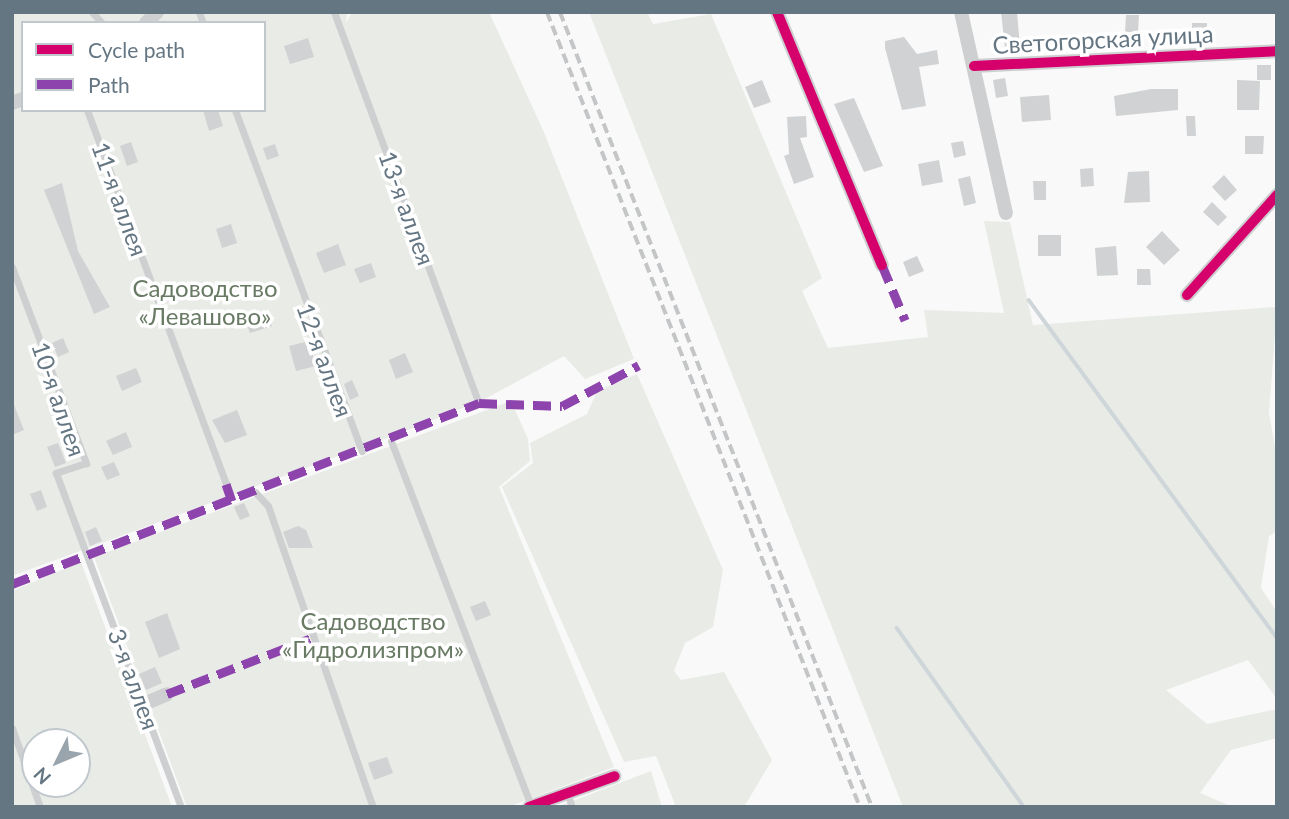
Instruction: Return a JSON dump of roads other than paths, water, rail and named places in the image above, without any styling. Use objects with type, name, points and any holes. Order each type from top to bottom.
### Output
[{"type":"street","points":[[777,12],[882,265]]},
{"type":"street","points":[[961,12],[1006,213]]},
{"type":"street","name":"Светогорская улица","points":[[974,66],[1277,51]]},
{"type":"street","points":[[1187,295],[1277,195]]},
{"type":"street","points":[[144,704],[167,694]]},
{"type":"street","points":[[530,806],[615,776]]},
{"type":"lane","name":"13-я аллея","points":[[334,12],[480,403]]},
{"type":"lane","name":"11-я аллея","points":[[88,112],[226,484]]},
{"type":"lane","name":"12-я аллея","points":[[235,112],[362,451]]},
{"type":"lane","name":"10-я аллея","points":[[12,267],[86,463],[56,473],[87,552]]},
{"type":"lane","points":[[391,441],[530,806]]},
{"type":"lane","points":[[255,492],[268,506],[373,807]]},
{"type":"lane","name":"3-я аллея","points":[[87,552],[181,807]]},
{"type":"lane","points":[[12,728],[40,807]]},
{"type":"lane","points":[[567,792],[572,807]]},
{"type":"waterway","points":[[1029,300],[1277,637]]},
{"type":"waterway","points":[[897,628],[1024,807]]},
{"type":"railway","points":[[547,12],[860,807]]},
{"type":"railway","points":[[560,12],[872,807]]},
{"type":"park label","name":"Садоводство «Левашово»","points":[[205,302]]},
{"type":"park label","name":"Садоводство «Гидролизпром»","points":[[373,635]]}]
